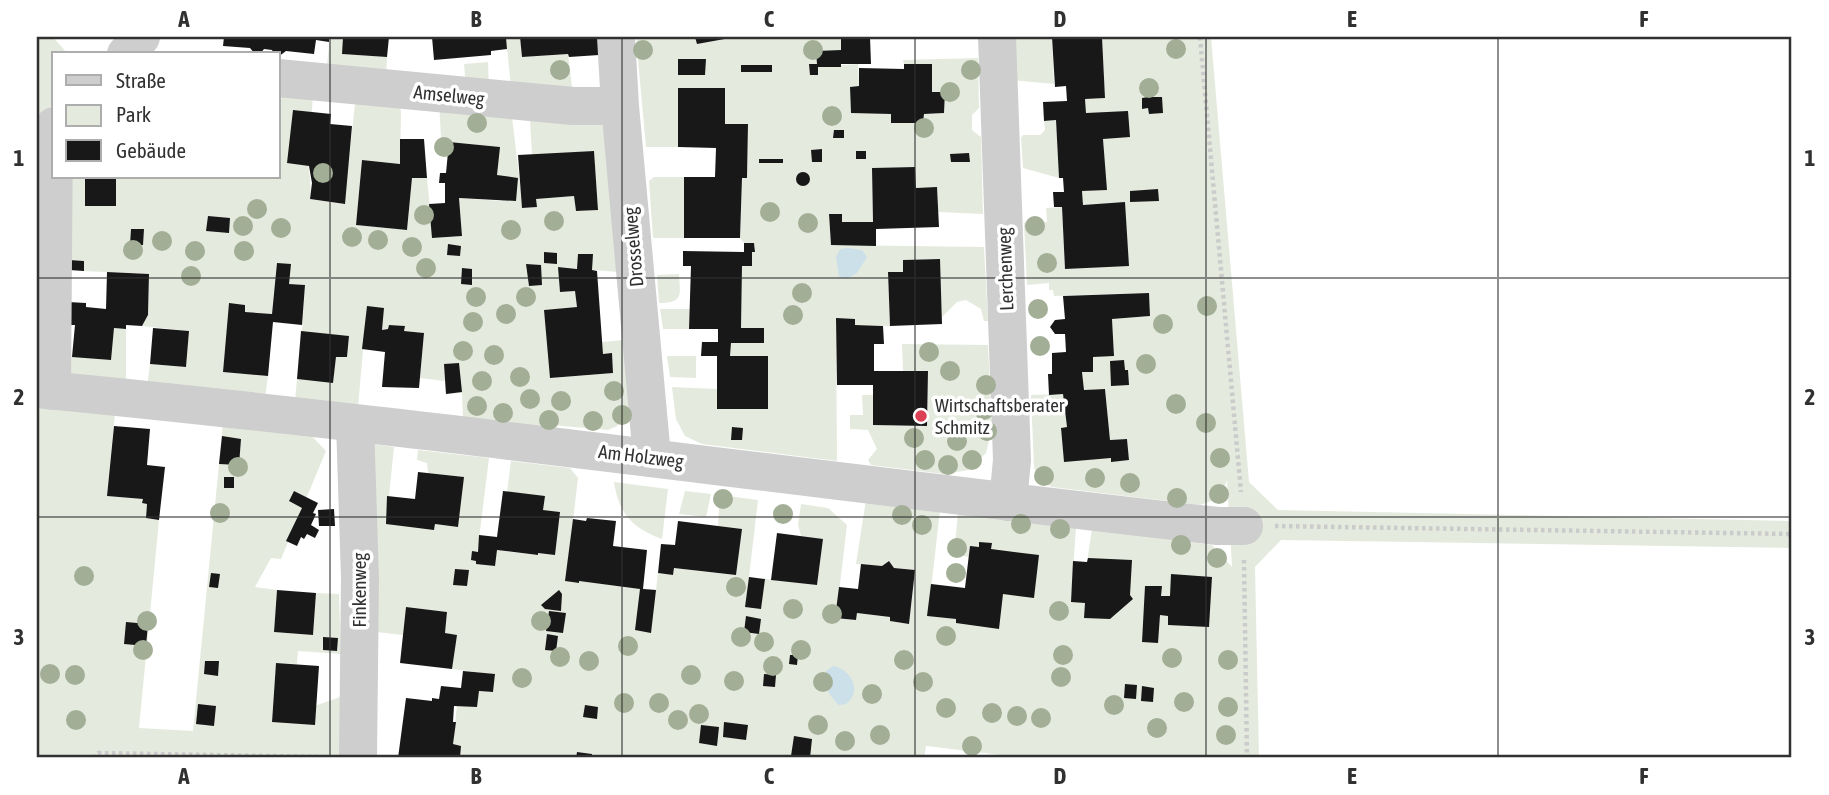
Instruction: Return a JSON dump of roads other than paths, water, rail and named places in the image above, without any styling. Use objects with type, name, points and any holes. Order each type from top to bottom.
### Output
[{"type":"street","points":[[128,52],[141,37]]},
{"type":"street","name":"Drosselweg","points":[[616,37],[652,457]]},
{"type":"street","name":"Lerchenweg","points":[[997,37],[1012,460],[1008,502]]},
{"type":"street","name":"Amselweg","points":[[280,78],[560,105],[620,106]]},
{"type":"street","points":[[37,142],[52,127]]},
{"type":"street","points":[[44,390],[52,178]]},
{"type":"street","name":"Am Holzweg","points":[[44,390],[652,457],[1218,526],[1244,526]]},
{"type":"street","name":"Finkenweg","points":[[355,423],[360,578],[358,758]]},
{"type":"water","points":[[840,249],[862,250],[867,257],[857,273],[846,279],[839,277],[836,257]]},
{"type":"water","points":[[833,666],[845,671],[853,681],[854,693],[846,704],[839,705],[826,685],[826,671]]},
{"type":"place","name":"Wirtschaftsberater Schmitz","points":[[921,416]]}]
